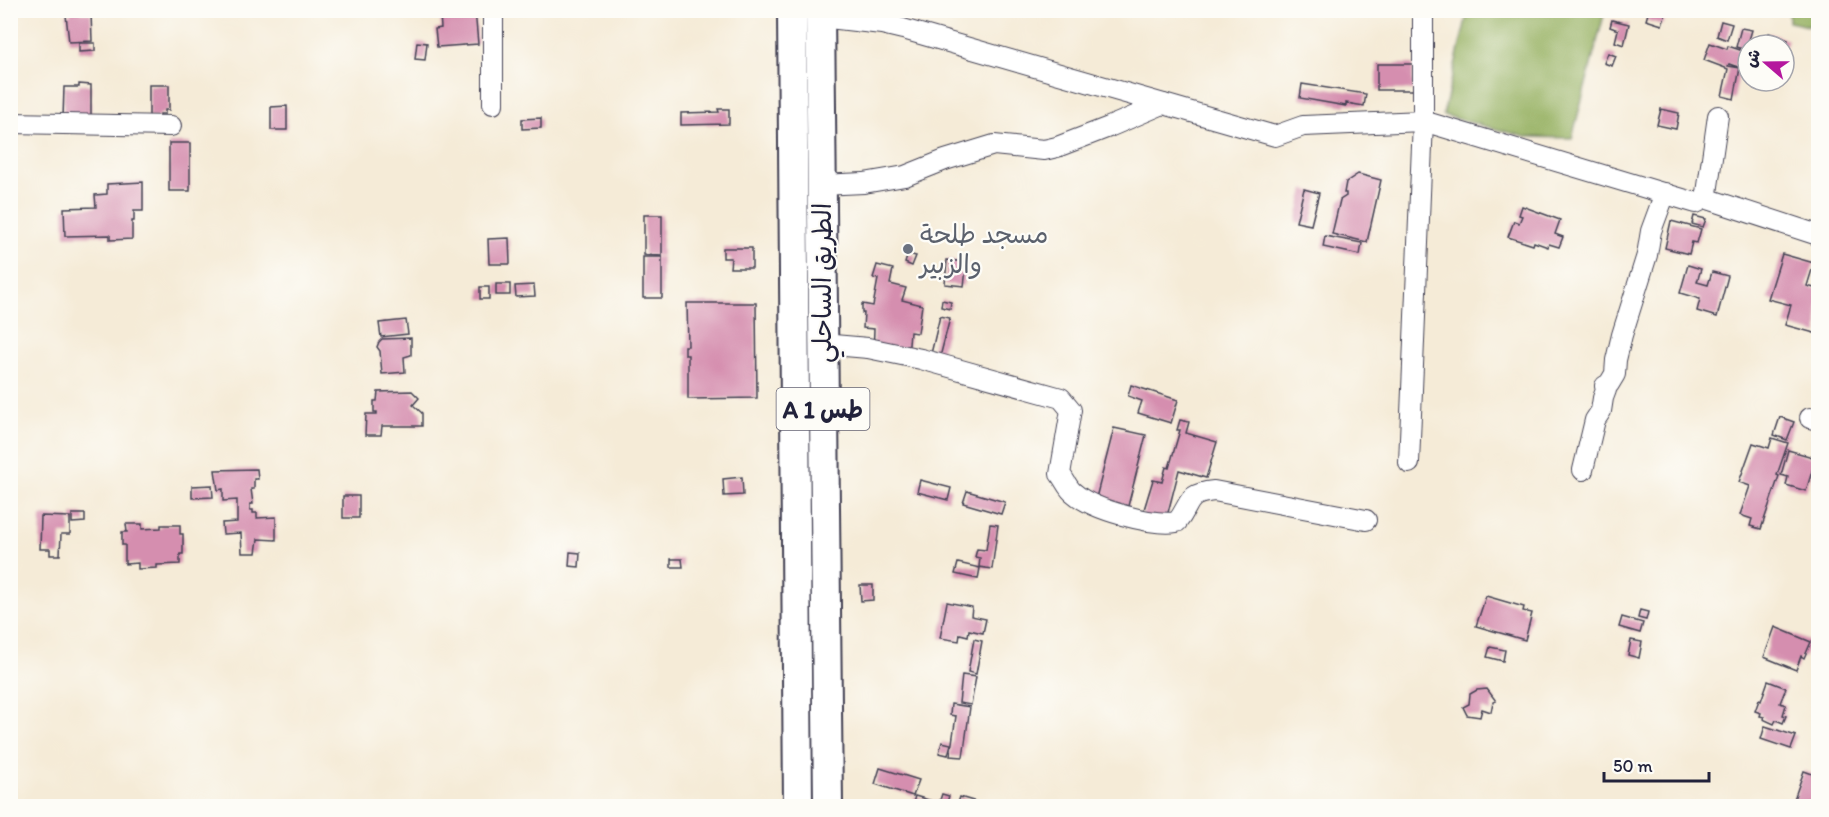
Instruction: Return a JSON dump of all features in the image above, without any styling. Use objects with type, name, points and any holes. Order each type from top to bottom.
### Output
[{"type":"highway","name":"الطريق الساحلي","points":[[792,10],[798,807]]},
{"type":"highway","name":"الطريق الساحلي","points":[[820,14],[828,807]]},
{"type":"street","points":[[493,10],[493,104]]},
{"type":"street","points":[[1409,463],[1424,10]]},
{"type":"street","points":[[820,14],[903,29],[1278,136],[1303,126],[1422,121],[1696,203],[1705,198],[1718,116]]},
{"type":"street","points":[[821,185],[864,183],[905,176],[945,160],[994,145],[1044,150],[1057,147],[1163,104]]},
{"type":"street","points":[[10,123],[171,126]]},
{"type":"street","points":[[1583,470],[1595,420],[1601,411],[1605,386],[1615,374],[1622,335],[1647,255],[1651,231],[1665,193]]},
{"type":"street","points":[[1705,198],[1818,235]]},
{"type":"street","points":[[822,344],[868,348],[921,359],[1061,398],[1071,410],[1060,474],[1073,493],[1091,504],[1112,512],[1166,524],[1177,522],[1194,496],[1199,492],[1214,491],[1365,520]]},
{"type":"green space","points":[[1468,11],[1605,11],[1572,138],[1526,137],[1443,115]]},
{"type":"green space","points":[[1789,11],[1818,11],[1818,28],[1789,22]]},
{"type":"building","points":[[70,10],[91,13],[92,41],[69,42],[66,15],[71,14]]},
{"type":"building","points":[[443,10],[475,10],[478,44],[437,47],[435,29],[441,28],[440,14]]},
{"type":"building","points":[[1649,10],[1667,10],[1662,25],[1646,20]]},
{"type":"building","points":[[1612,20],[1629,24],[1624,45],[1615,42],[1618,30],[1610,27]]},
{"type":"building","points":[[1721,21],[1732,24],[1727,40],[1717,36]]},
{"type":"building","points":[[1741,28],[1752,30],[1751,33],[1740,33]]},
{"type":"building","points":[[417,42],[427,43],[425,60],[415,59]]},
{"type":"building","points":[[79,43],[95,43],[95,51],[79,52]]},
{"type":"building","points":[[1710,43],[1727,49],[1728,46],[1736,49],[1736,66],[1729,64],[1728,66],[1736,67],[1734,99],[1722,96],[1728,69],[1704,60]]},
{"type":"building","points":[[1608,53],[1616,56],[1612,66],[1604,63]]},
{"type":"building","points":[[1377,64],[1413,64],[1413,90],[1377,90]]},
{"type":"building","points":[[79,84],[91,85],[91,118],[63,118],[64,87],[79,87]]},
{"type":"building","points":[[1302,84],[1366,94],[1364,106],[1346,103],[1346,106],[1300,98]]},
{"type":"building","points":[[149,85],[169,85],[169,110],[165,110],[165,114],[160,114],[160,118],[149,118]]},
{"type":"building","points":[[287,106],[287,130],[271,130],[271,107]]},
{"type":"building","points":[[718,109],[729,109],[729,124],[681,125],[681,113],[719,112]]},
{"type":"building","points":[[1661,109],[1679,113],[1676,129],[1657,125]]},
{"type":"building","points":[[541,118],[541,128],[522,129],[522,119]]},
{"type":"building","points":[[169,143],[190,143],[190,191],[169,191]]},
{"type":"building","points":[[1358,174],[1381,180],[1367,242],[1332,234],[1340,200],[1346,196],[1344,193],[1346,182]]},
{"type":"building","points":[[143,182],[143,211],[134,211],[132,239],[110,240],[110,235],[65,236],[64,208],[96,207],[95,195],[107,194],[107,184]]},
{"type":"building","points":[[1304,189],[1319,193],[1311,225],[1296,222]]},
{"type":"building","points":[[1522,206],[1560,220],[1555,234],[1563,237],[1559,247],[1549,244],[1548,247],[1534,242],[1533,245],[1508,237],[1514,221],[1519,223]]},
{"type":"building","points":[[644,215],[662,215],[662,256],[644,255]]},
{"type":"building","points":[[1694,216],[1706,219],[1703,227],[1692,224]]},
{"type":"building","points":[[1671,221],[1701,229],[1697,243],[1692,242],[1689,254],[1665,248]]},
{"type":"building","points":[[1325,236],[1362,243],[1360,255],[1323,247]]},
{"type":"building","points":[[509,238],[510,264],[489,264],[488,239]]},
{"type":"building","points":[[723,248],[752,248],[752,268],[730,268],[731,258],[723,258]]},
{"type":"building","points":[[908,254],[916,256],[912,266],[905,263]]},
{"type":"building","points":[[1782,254],[1814,263],[1807,286],[1818,289],[1818,334],[1785,325],[1791,305],[1768,299]]},
{"type":"building","points":[[643,257],[662,257],[662,298],[643,298]]},
{"type":"building","points":[[947,260],[967,262],[964,286],[945,284]]},
{"type":"building","points":[[877,265],[893,269],[890,284],[906,288],[902,300],[922,305],[918,333],[910,332],[908,357],[873,353],[874,329],[863,328],[862,304],[873,306],[878,279],[873,278]]},
{"type":"building","points":[[1688,265],[1701,269],[1697,282],[1708,285],[1712,272],[1728,276],[1717,317],[1697,311],[1700,299],[1680,293]]},
{"type":"building","points":[[496,284],[510,284],[510,295],[496,295]]},
{"type":"building","points":[[534,285],[535,296],[516,297],[515,286]]},
{"type":"building","points":[[480,287],[489,287],[489,299],[480,299]]},
{"type":"building","points":[[942,300],[951,302],[950,309],[941,307]]},
{"type":"building","points":[[687,303],[756,303],[757,398],[688,399],[688,355],[685,355],[685,346],[688,346]]},
{"type":"building","points":[[940,316],[950,318],[939,361],[930,358]]},
{"type":"building","points":[[406,320],[408,334],[381,337],[379,323]]},
{"type":"building","points":[[411,338],[411,355],[404,357],[405,372],[382,374],[380,351],[377,347],[379,342],[382,339]]},
{"type":"building","points":[[1818,370],[1818,392],[1817,392],[1815,380]]},
{"type":"building","points":[[1131,385],[1178,400],[1171,423],[1138,413],[1142,401],[1128,396]]},
{"type":"building","points":[[412,391],[419,398],[413,405],[422,413],[422,426],[382,426],[381,435],[365,435],[366,414],[377,414],[374,412],[374,401],[377,401],[378,392]]},
{"type":"building","points":[[1780,417],[1794,422],[1787,440],[1774,435]]},
{"type":"building","points":[[1180,420],[1189,422],[1186,433],[1217,442],[1206,478],[1179,470],[1164,528],[1142,516],[1153,480],[1162,482],[1166,467],[1169,468],[1180,430],[1177,430]]},
{"type":"building","points":[[1114,428],[1146,435],[1128,506],[1096,498]]},
{"type":"building","points":[[1772,438],[1788,443],[1761,529],[1750,526],[1752,519],[1740,515],[1750,486],[1739,482],[1753,443],[1769,448]]},
{"type":"building","points":[[1788,450],[1816,458],[1806,491],[1786,485],[1788,477],[1781,475]]},
{"type":"building","points":[[257,469],[258,479],[254,479],[254,489],[251,489],[253,504],[250,504],[250,510],[257,513],[257,518],[276,517],[276,540],[258,539],[256,553],[242,553],[241,533],[223,534],[222,523],[237,522],[237,500],[223,501],[223,489],[218,490],[215,470]]},
{"type":"building","points":[[742,477],[743,495],[724,496],[723,479]]},
{"type":"building","points":[[920,480],[951,488],[948,500],[917,492]]},
{"type":"building","points":[[212,485],[213,497],[192,498],[192,486]]},
{"type":"building","points":[[967,491],[1005,502],[1001,514],[963,503]]},
{"type":"building","points":[[343,496],[359,496],[359,518],[343,518]]},
{"type":"building","points":[[72,514],[85,514],[85,522],[72,523]]},
{"type":"building","points":[[41,516],[70,517],[70,534],[61,534],[60,555],[50,555],[50,549],[40,549]]},
{"type":"building","points":[[126,524],[142,524],[142,529],[161,528],[161,525],[180,525],[180,534],[183,534],[183,554],[180,554],[180,564],[138,569],[138,563],[125,564],[122,532],[127,532]]},
{"type":"building","points":[[990,524],[998,525],[992,569],[979,567],[980,558],[975,557],[977,549],[986,550]]},
{"type":"building","points":[[570,552],[580,553],[579,567],[569,566]]},
{"type":"building","points":[[671,559],[682,559],[683,567],[671,567]]},
{"type":"building","points":[[958,563],[980,568],[978,579],[955,574]]},
{"type":"building","points":[[860,585],[873,585],[873,600],[861,601]]},
{"type":"building","points":[[1486,596],[1524,607],[1523,611],[1532,613],[1525,640],[1476,626]]},
{"type":"building","points":[[947,602],[972,607],[971,616],[986,619],[983,633],[969,630],[968,636],[960,634],[959,641],[940,638]]},
{"type":"building","points":[[1640,610],[1648,612],[1646,620],[1638,618]]},
{"type":"building","points":[[1622,617],[1643,623],[1640,633],[1619,627]]},
{"type":"building","points":[[1775,627],[1811,642],[1804,658],[1801,656],[1796,670],[1764,657]]},
{"type":"building","points":[[974,639],[982,641],[976,674],[968,672]]},
{"type":"building","points":[[1631,640],[1642,642],[1639,658],[1628,655]]},
{"type":"building","points":[[1490,647],[1505,650],[1503,661],[1487,657]]},
{"type":"building","points":[[962,675],[976,677],[971,705],[959,703]]},
{"type":"building","points":[[1768,681],[1786,688],[1780,703],[1786,705],[1783,715],[1786,716],[1783,723],[1776,720],[1774,724],[1763,719],[1764,717],[1760,716],[1761,713],[1755,711]]},
{"type":"building","points":[[1487,689],[1496,701],[1493,702],[1491,712],[1482,709],[1480,717],[1467,715],[1463,707],[1469,704],[1470,694],[1477,690]]},
{"type":"building","points":[[951,704],[970,707],[963,757],[950,756],[956,716],[950,715]]},
{"type":"building","points":[[1765,726],[1796,736],[1791,749],[1761,739]]},
{"type":"building","points":[[942,742],[951,744],[948,755],[939,753]]},
{"type":"building","points":[[880,768],[919,780],[913,796],[875,784]]},
{"type":"building","points":[[1804,771],[1818,776],[1818,806],[1800,806],[1793,802]]},
{"type":"building","points":[[942,794],[949,796],[946,806],[912,806],[915,796],[939,803]]},
{"type":"building","points":[[960,797],[983,804],[982,806],[957,806]]},
{"type":"place","name":"مسجد طلحة والزبير","points":[[908,249]]}]
